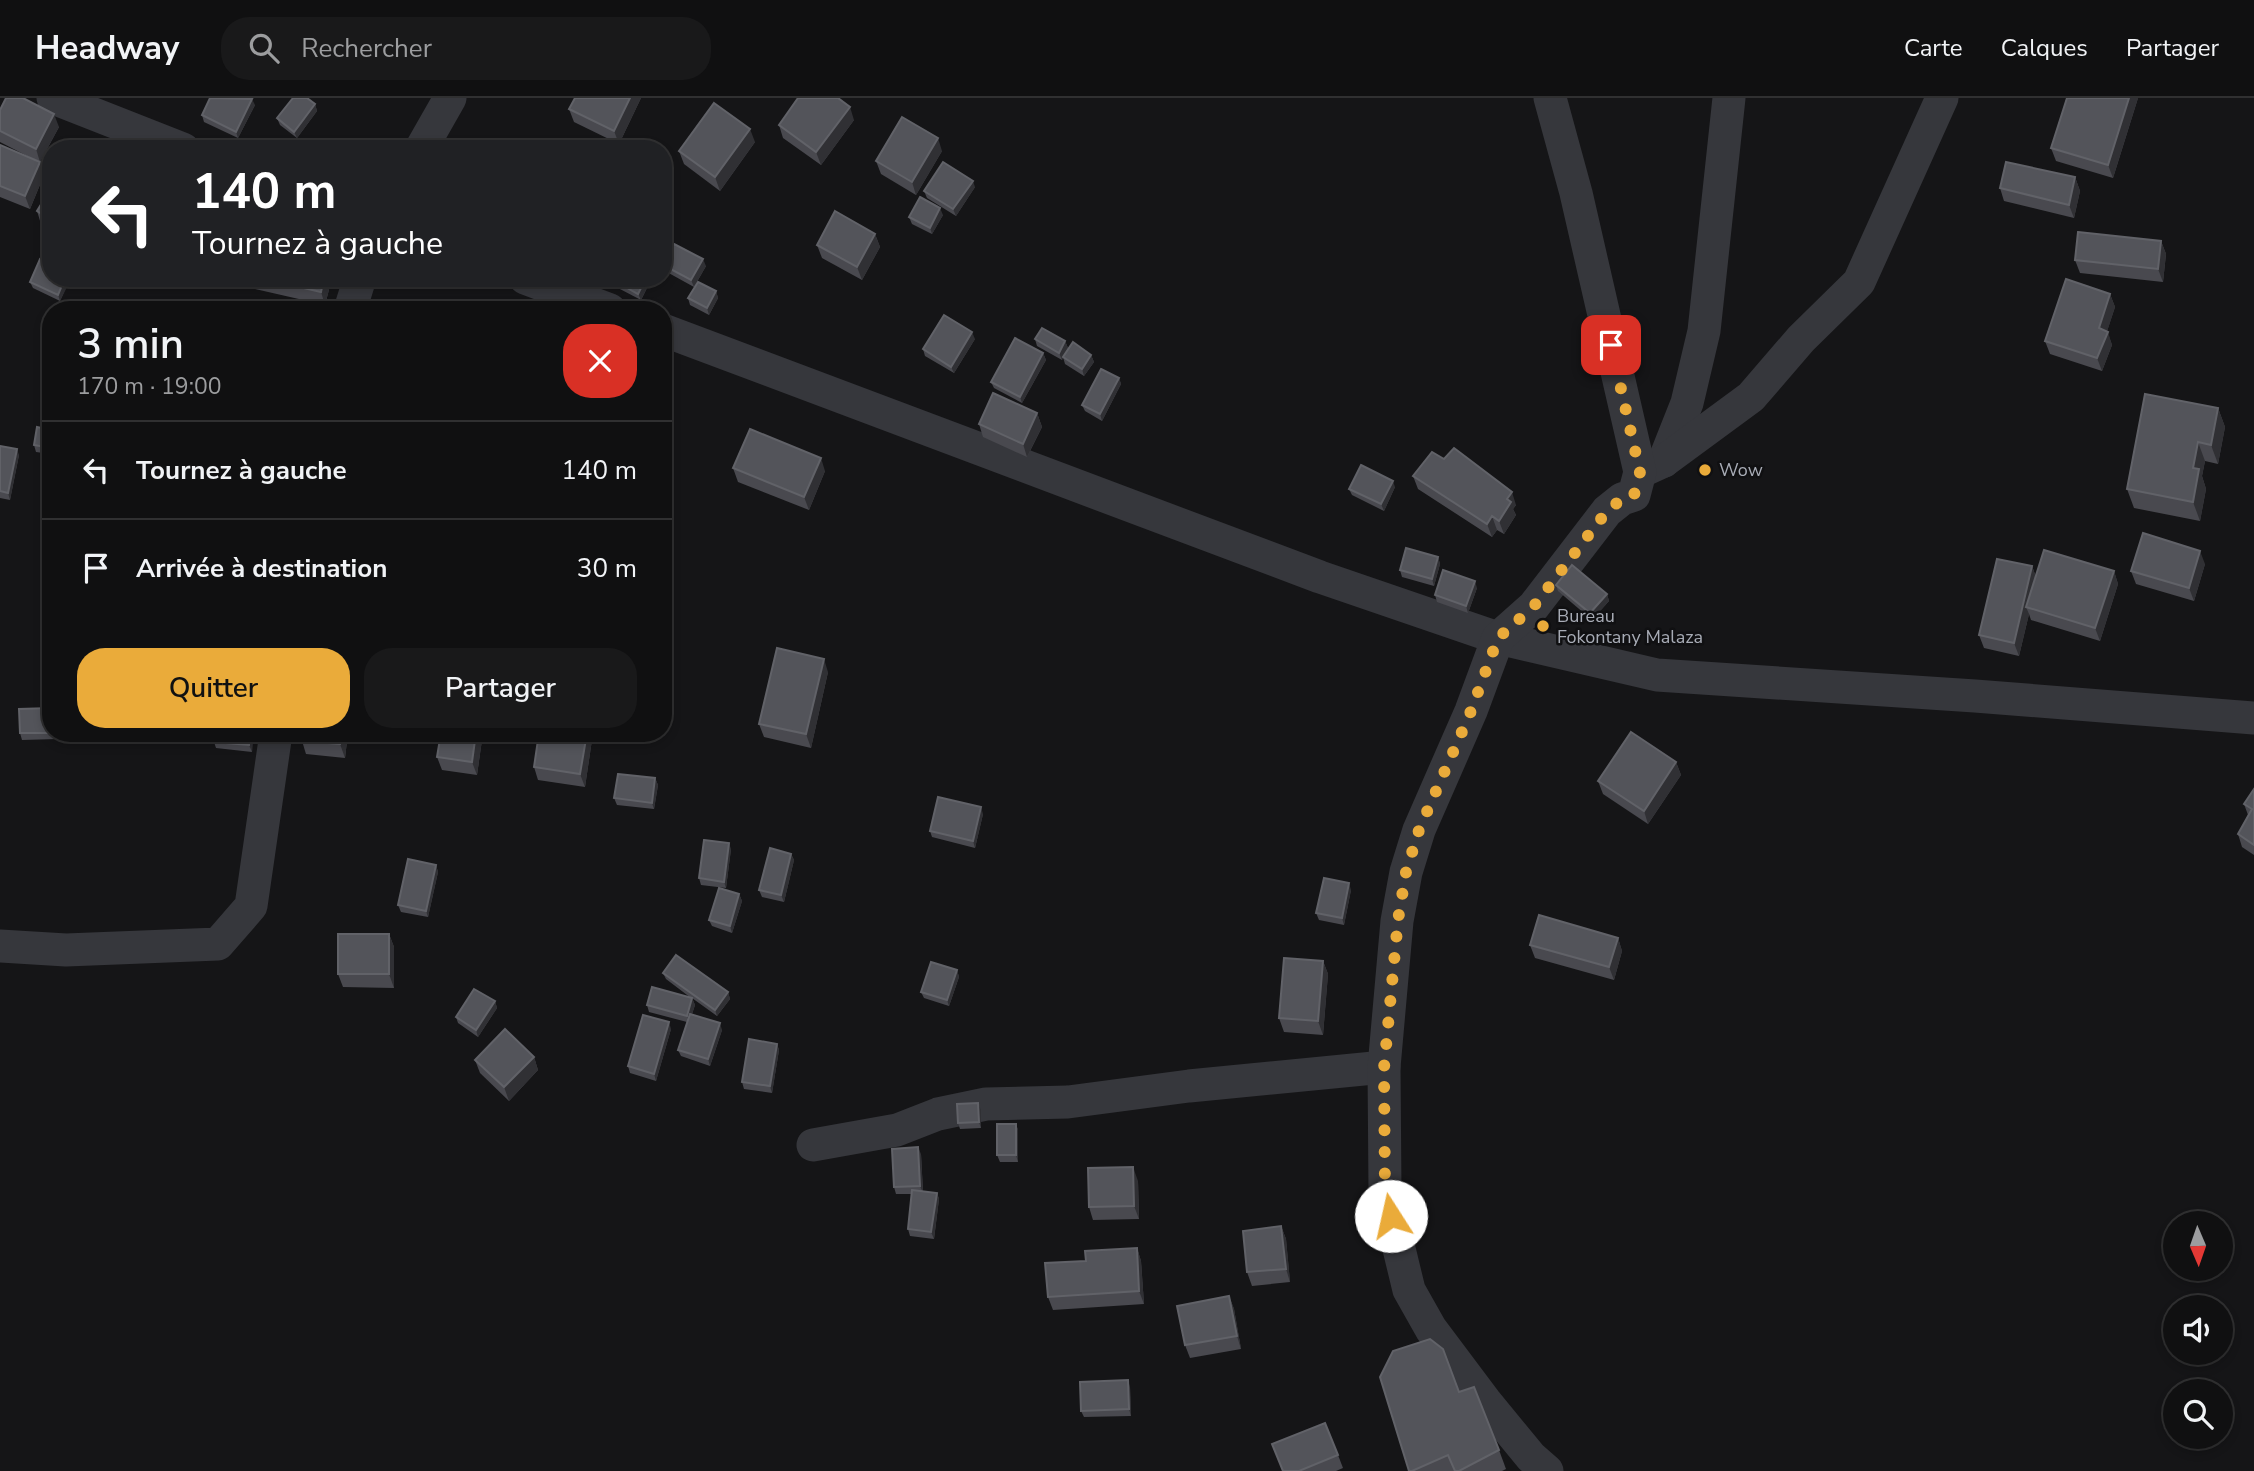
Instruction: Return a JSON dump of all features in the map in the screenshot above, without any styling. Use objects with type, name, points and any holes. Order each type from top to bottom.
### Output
[{"type":"street","points":[[53,98],[160,140]]},
{"type":"street","points":[[426,140],[450,98]]},
{"type":"street","points":[[1550,98],[1652,467]]},
{"type":"street","points":[[1547,1471],[1531,1457],[1485,1401],[1431,1329],[1409,1290],[1385,1191],[1384,1068],[1398,920],[1406,872],[1419,830],[1471,711],[1498,638],[1534,606],[1607,511],[1622,499],[1634,495],[1687,403],[1704,331],[1729,98]]},
{"type":"street","points":[[1652,467],[1751,397],[1801,339],[1859,282],[1942,98]]},
{"type":"street","points":[[549,287],[586,301]]},
{"type":"street","points":[[672,333],[1320,577],[1498,638],[1657,676],[1975,696],[2254,718]]},
{"type":"street","points":[[0,946],[66,950],[218,944],[251,906],[275,742]]},
{"type":"street","points":[[813,1145],[897,1130],[939,1114],[986,1104],[1068,1102],[1189,1086],[1384,1068]]},
{"type":"building","points":[[6,98],[23,98],[54,114],[36,149],[0,131],[0,110]]},
{"type":"building","points":[[210,98],[252,99],[236,132],[202,115]]},
{"type":"building","points":[[293,98],[307,98],[315,104],[294,132],[277,118]]},
{"type":"building","points":[[575,98],[630,98],[614,131],[569,109]]},
{"type":"building","points":[[798,98],[838,98],[850,107],[816,152],[779,125]]},
{"type":"building","points":[[2067,98],[2129,98],[2108,165],[2051,148]]},
{"type":"building","points":[[714,103],[750,129],[715,177],[679,151]]},
{"type":"building","points":[[902,117],[938,138],[912,182],[876,161]]},
{"type":"building","points":[[0,145],[40,162],[25,196],[0,186]]},
{"type":"building","points":[[943,162],[973,181],[953,209],[924,191]]},
{"type":"building","points":[[2006,162],[2075,177],[2069,205],[2000,188]]},
{"type":"building","points":[[920,197],[940,208],[930,228],[909,217]]},
{"type":"building","points":[[835,211],[875,234],[857,267],[817,245]]},
{"type":"building","points":[[2078,232],[2161,241],[2158,269],[2075,260]]},
{"type":"building","points":[[674,244],[703,259],[691,280],[672,270]]},
{"type":"building","points":[[40,259],[42,287],[61,287],[58,295],[30,282]]},
{"type":"building","points":[[2066,279],[2110,294],[2099,328],[2108,332],[2097,358],[2045,341]]},
{"type":"building","points":[[698,282],[716,291],[707,308],[688,298]]},
{"type":"building","points":[[300,287],[322,287],[321,292]]},
{"type":"building","points":[[626,287],[642,287],[638,294]]},
{"type":"building","points":[[944,315],[972,332],[951,367],[923,349]]},
{"type":"building","points":[[1042,328],[1065,341],[1059,353],[1035,339]]},
{"type":"building","points":[[1015,338],[1043,353],[1020,397],[991,382]]},
{"type":"building","points":[[1073,342],[1091,355],[1082,369],[1063,357]]},
{"type":"building","points":[[1101,369],[1119,378],[1100,414],[1082,405]]},
{"type":"building","points":[[993,393],[1037,413],[1023,444],[979,424]]},
{"type":"building","points":[[2145,394],[2218,408],[2211,445],[2198,442],[2193,468],[2199,469],[2193,502],[2127,489]]},
{"type":"building","points":[[37,427],[42,428],[42,446],[34,445]]},
{"type":"building","points":[[750,429],[821,458],[804,497],[733,468]]},
{"type":"building","points":[[0,446],[17,449],[8,493],[0,491]]},
{"type":"building","points":[[1454,448],[1512,492],[1507,499],[1511,502],[1499,521],[1492,516],[1487,524],[1413,476],[1432,452],[1444,459]]},
{"type":"building","points":[[1361,465],[1393,481],[1381,504],[1349,489]]},
{"type":"building","points":[[2143,533],[2200,551],[2189,588],[2131,571]]},
{"type":"building","points":[[1406,548],[1438,557],[1432,579],[1400,570]]},
{"type":"building","points":[[2044,550],[2114,571],[2095,628],[2026,607]]},
{"type":"building","points":[[1997,559],[2032,566],[2014,643],[1979,635]]},
{"type":"building","points":[[1572,565],[1607,594],[1590,613],[1556,585]]},
{"type":"building","points":[[1443,570],[1475,581],[1466,606],[1435,595]]},
{"type":"building","points":[[777,648],[824,659],[806,734],[759,724]]},
{"type":"building","points":[[42,708],[42,733],[20,733],[19,709]]},
{"type":"building","points":[[1631,732],[1676,762],[1644,811],[1598,781]]},
{"type":"building","points":[[214,742],[249,742],[249,745]]},
{"type":"building","points":[[440,742],[475,742],[472,762],[437,757]]},
{"type":"building","points":[[538,742],[585,742],[580,774],[534,767]]},
{"type":"building","points":[[618,774],[655,778],[652,803],[614,798]]},
{"type":"building","points":[[2254,789],[2254,845],[2238,834],[2252,809],[2244,804]]},
{"type":"building","points":[[938,797],[981,807],[973,841],[930,831]]},
{"type":"building","points":[[704,840],[729,843],[724,882],[699,878]]},
{"type":"building","points":[[770,848],[791,854],[781,895],[759,890]]},
{"type":"building","points":[[408,859],[436,865],[426,911],[398,905]]},
{"type":"building","points":[[1324,878],[1349,883],[1342,918],[1316,913]]},
{"type":"building","points":[[719,888],[739,894],[730,926],[709,920]]},
{"type":"building","points":[[1539,915],[1618,938],[1609,967],[1530,945]]},
{"type":"building","points":[[338,934],[389,934],[389,974],[338,974]]},
{"type":"building","points":[[676,955],[728,992],[715,1010],[663,973]]},
{"type":"building","points":[[1284,958],[1323,961],[1318,1021],[1279,1018]]},
{"type":"building","points":[[931,962],[957,970],[947,1000],[921,992]]},
{"type":"building","points":[[652,987],[692,998],[687,1016],[647,1005]]},
{"type":"building","points":[[474,989],[495,1001],[476,1030],[456,1017]]},
{"type":"building","points":[[690,1014],[720,1023],[708,1059],[678,1050]]},
{"type":"building","points":[[643,1015],[669,1022],[654,1074],[628,1066]]},
{"type":"building","points":[[505,1029],[534,1057],[504,1087],[475,1060]]},
{"type":"building","points":[[749,1039],[777,1044],[770,1086],[742,1082]]},
{"type":"building","points":[[978,1103],[979,1122],[958,1123],[957,1104]]},
{"type":"building","points":[[997,1124],[1016,1124],[1016,1155],[997,1155]]},
{"type":"building","points":[[918,1147],[920,1186],[894,1187],[892,1149]]},
{"type":"building","points":[[1133,1167],[1134,1206],[1089,1207],[1088,1168]]},
{"type":"building","points":[[912,1190],[937,1193],[931,1232],[908,1229]]},
{"type":"building","points":[[1281,1226],[1286,1269],[1247,1272],[1243,1231]]},
{"type":"building","points":[[1137,1248],[1139,1291],[1048,1297],[1045,1263],[1086,1261],[1085,1251]]},
{"type":"building","points":[[1229,1296],[1237,1336],[1185,1345],[1177,1306]]},
{"type":"building","points":[[1430,1339],[1443,1349],[1459,1392],[1474,1387],[1499,1450],[1459,1471],[1455,1471],[1448,1455],[1409,1471],[1380,1377],[1393,1351]]},
{"type":"building","points":[[1128,1380],[1129,1409],[1081,1411],[1080,1382]]},
{"type":"building","points":[[1325,1423],[1338,1455],[1299,1471],[1283,1471],[1272,1444]]},
{"type":"place","name":"Wow","points":[[1705,470]]},
{"type":"place","name":"Bureau Fokontany Malaza","points":[[1543,626]]},
{"type":"route","points":[[1391,1216],[1385,1191],[1384,1068],[1398,920],[1406,872],[1419,830],[1471,711],[1498,638],[1534,606],[1607,511],[1622,499],[1634,495],[1640,472],[1611,345]]}]
